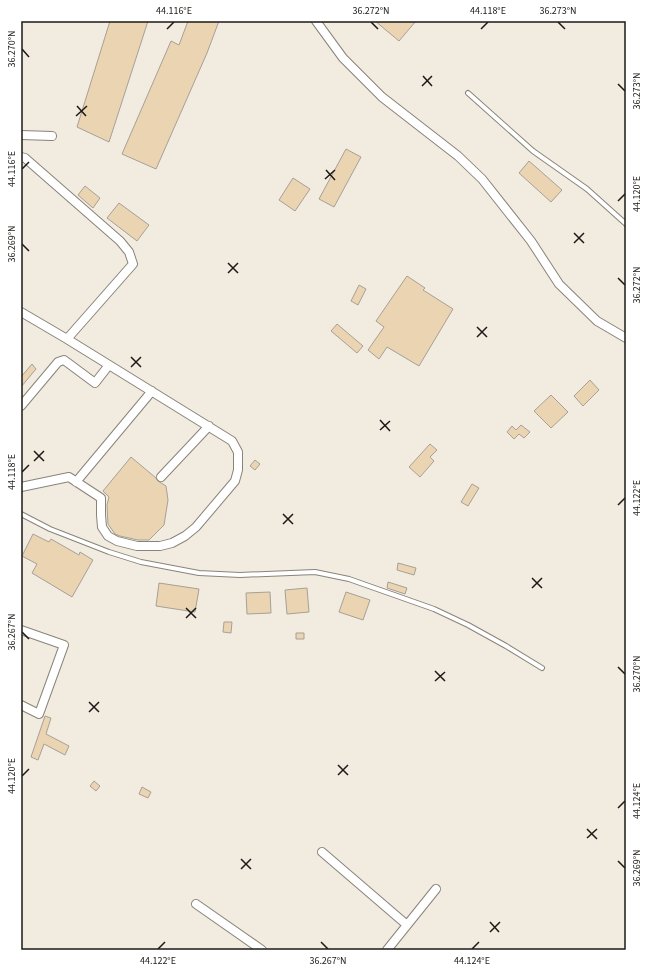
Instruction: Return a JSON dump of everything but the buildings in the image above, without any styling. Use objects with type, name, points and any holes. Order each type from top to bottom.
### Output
[{"type":"street","points":[[316,21],[343,58],[382,97],[458,156],[482,179],[531,241],[559,284],[597,321],[626,338]]},
{"type":"street","points":[[21,136],[52,136]]},
{"type":"street","points":[[21,157],[25,158],[120,241],[129,252],[133,264],[67,340]]},
{"type":"street","points":[[21,312],[209,426],[232,441],[238,452],[238,470],[235,481],[196,526],[185,536],[172,543],[160,546],[137,546],[117,541],[108,536],[102,527],[100,515],[102,507],[101,498],[69,477],[21,487]]},
{"type":"street","points":[[21,406],[58,362],[64,360],[95,383],[109,366]]},
{"type":"street","points":[[76,482],[152,391]]},
{"type":"street","points":[[161,477],[209,426]]},
{"type":"street","points":[[21,630],[64,645],[39,714],[21,705]]},
{"type":"street","points":[[322,852],[407,925]]},
{"type":"street","points":[[387,950],[436,889]]},
{"type":"street","points":[[196,904],[262,950]]},
{"type":"lane","points":[[468,93],[533,150],[587,189],[626,224]]},
{"type":"lane","points":[[21,514],[50,529],[109,552],[141,562],[199,573],[240,575],[315,572],[349,579],[441,612],[500,642],[542,668]]}]
